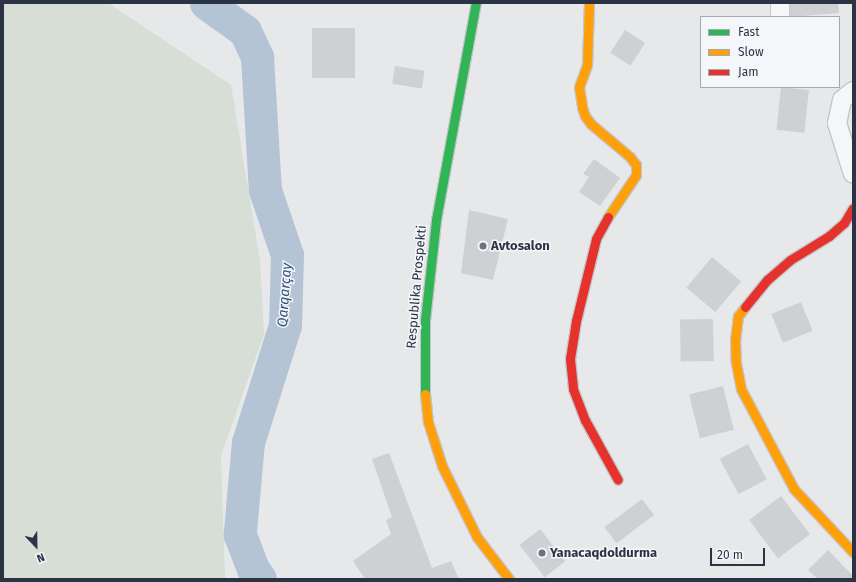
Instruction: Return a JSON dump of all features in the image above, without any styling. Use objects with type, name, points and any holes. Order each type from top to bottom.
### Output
[{"type":"street","name":"Respublika Prospekti","points":[[476,3],[436,220],[425,320],[424,384],[428,422],[442,466],[477,537],[509,579]]},
{"type":"street","points":[[589,3],[587,65],[580,87],[582,107],[585,116],[591,124],[630,157],[636,165],[636,175],[606,219],[596,239],[576,320],[570,359],[573,389],[585,420],[618,480]]},
{"type":"street","points":[[780,3],[780,16]]},
{"type":"street","points":[[853,91],[842,100],[837,122],[853,174]]},
{"type":"street","points":[[853,208],[844,223],[829,236],[790,260],[767,280],[738,316],[735,339],[736,363],[741,388],[794,489],[853,552]]},
{"type":"shaded area","points":[[3,3],[108,3],[231,85],[260,261],[264,334],[221,456],[225,579],[3,579]]},
{"type":"building","points":[[790,3],[838,3],[839,13],[790,16]]},
{"type":"building","points":[[312,28],[355,28],[355,78],[312,78]]},
{"type":"building","points":[[625,30],[645,43],[630,66],[610,53]]},
{"type":"building","points":[[395,66],[425,71],[422,88],[392,84]]},
{"type":"building","points":[[781,88],[809,90],[804,133],[777,130]]},
{"type":"building","points":[[594,159],[620,178],[600,206],[579,192],[589,177],[583,174]]},
{"type":"building","name":"Avtosalon","points":[[469,210],[508,219],[493,280],[461,273]]},
{"type":"building","points":[[712,257],[741,281],[715,312],[686,288]]},
{"type":"building","points":[[801,302],[813,331],[783,343],[771,314]]},
{"type":"building","points":[[713,319],[714,361],[681,362],[680,320]]},
{"type":"building","points":[[723,386],[734,430],[700,438],[689,394]]},
{"type":"building","points":[[748,444],[767,479],[739,494],[720,459]]},
{"type":"building","points":[[389,453],[432,568],[451,561],[459,579],[365,579],[353,561],[391,534],[386,520],[392,517],[372,459]]},
{"type":"building","points":[[781,496],[810,534],[778,558],[749,520]]},
{"type":"building","points":[[642,499],[654,515],[617,543],[604,527]]},
{"type":"building","name":"Yanacaqdoldurma","points":[[540,529],[565,561],[545,577],[520,545]]},
{"type":"building","points":[[828,550],[853,576],[853,579],[818,579],[808,570]]},
{"type":"waterway","name":"Qarqarçay","points":[[206,3],[245,31],[257,57],[265,190],[287,255],[285,325],[248,442],[243,497],[240,535],[253,569],[260,579]]},
{"type":"traffic: fast","points":[[425,394],[425,320],[436,220],[476,3]]},
{"type":"traffic: slow","points":[[589,3],[587,65],[579,87],[582,107],[585,116],[591,124],[630,157],[636,165],[636,175],[608,217]]},
{"type":"traffic: slow","points":[[745,307],[738,316],[735,339],[736,363],[741,389],[794,489],[853,552]]},
{"type":"traffic: slow","points":[[425,394],[428,422],[442,466],[477,537],[509,579]]},
{"type":"traffic: jam","points":[[745,307],[767,280],[790,260],[829,236],[844,223],[853,208]]},
{"type":"traffic: jam","points":[[608,217],[596,239],[576,321],[570,359],[573,389],[585,420],[618,480]]},
{"type":"place","name":"Avtosalon","points":[[483,246]]},
{"type":"place","name":"Yanacaqdoldurma","points":[[542,553]]}]
